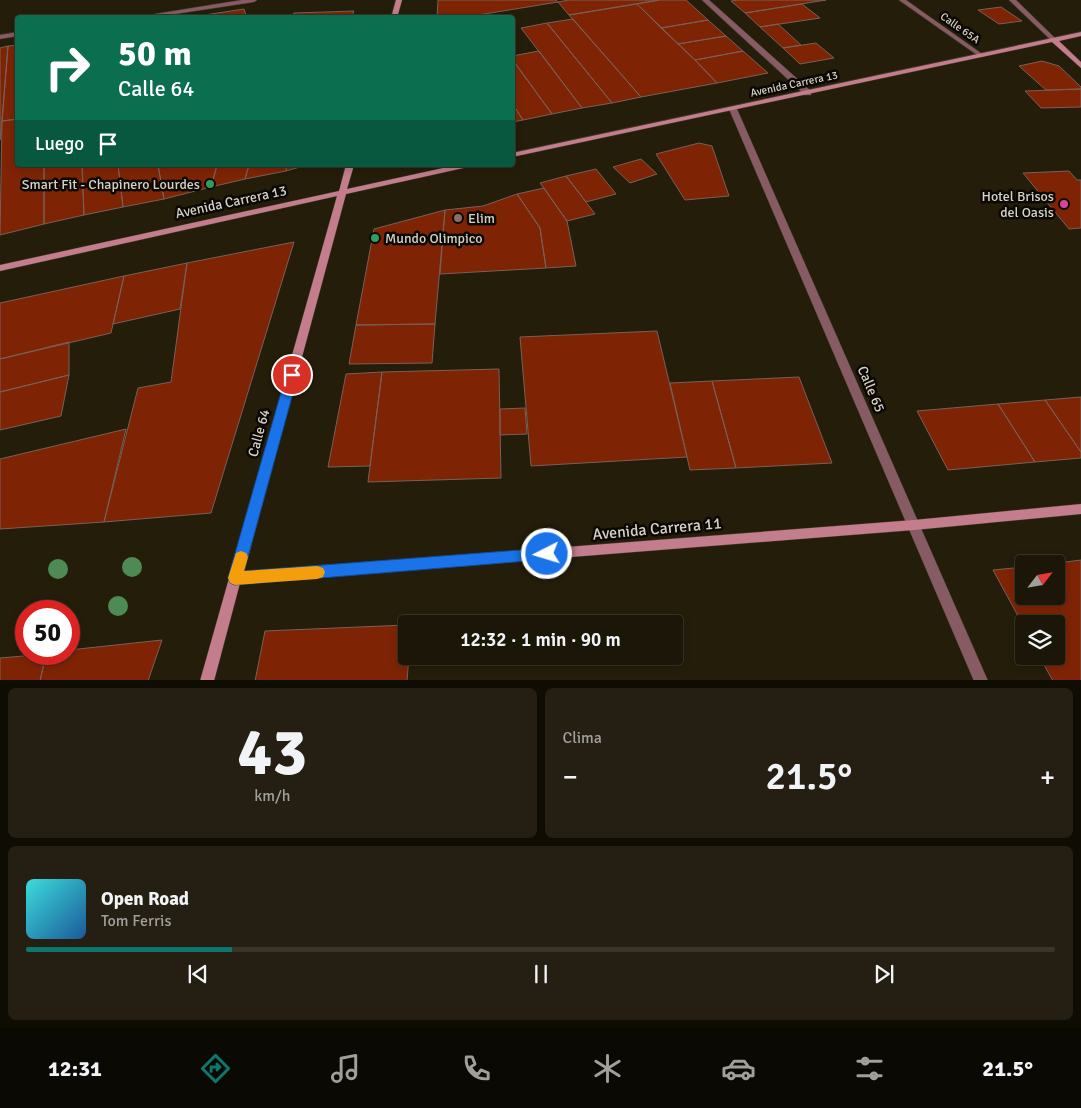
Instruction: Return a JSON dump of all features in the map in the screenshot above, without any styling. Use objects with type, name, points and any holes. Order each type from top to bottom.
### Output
[{"type":"main road","points":[[395,15],[399,0]]},
{"type":"main road","name":"Avenida Carrera 13","points":[[515,155],[1081,34]]},
{"type":"main road","points":[[1054,40],[1081,66]]},
{"type":"main road","name":"Calle 64","points":[[207,680],[349,167]]},
{"type":"main road","name":"Avenida Carrera 13","points":[[0,268],[459,167]]},
{"type":"main road","name":"Avenida Carrera 11","points":[[235,578],[914,525],[1081,509]]},
{"type":"street","points":[[153,15],[254,0]]},
{"type":"street","points":[[705,0],[808,93]]},
{"type":"street","name":"Calle 65A","points":[[902,0],[982,56]]},
{"type":"street","points":[[1012,0],[1054,40]]},
{"type":"street","points":[[0,37],[15,34]]},
{"type":"street","name":"Calle 65","points":[[733,109],[981,680]]},
{"type":"building","points":[[438,0],[556,0],[558,2],[478,15],[437,15]]},
{"type":"building","points":[[569,0],[659,0],[569,15],[558,2]]},
{"type":"building","points":[[659,0],[686,0],[708,20],[661,28],[637,4]]},
{"type":"building","points":[[826,0],[745,13],[731,1]]},
{"type":"building","points":[[637,4],[717,83],[641,97],[569,15]]},
{"type":"building","points":[[802,4],[820,18],[760,27],[745,13]]},
{"type":"building","points":[[1001,7],[1022,21],[999,24],[978,10]]},
{"type":"building","points":[[244,9],[246,15],[204,15]]},
{"type":"building","points":[[354,11],[352,15],[292,15],[294,13]]},
{"type":"building","points":[[573,19],[641,97],[612,103],[547,23]]},
{"type":"building","points":[[708,20],[726,36],[678,44],[661,28]]},
{"type":"building","points":[[547,23],[612,103],[582,108],[521,28]]},
{"type":"building","points":[[778,24],[801,45],[783,48],[760,27]]},
{"type":"building","points":[[726,36],[743,51],[695,60],[678,44]]},
{"type":"building","points":[[816,43],[834,58],[800,64],[783,48]]},
{"type":"building","points":[[15,45],[15,119],[2,121],[8,46]]},
{"type":"building","points":[[8,46],[2,121],[0,140],[0,48]]},
{"type":"building","points":[[539,51],[582,108],[552,114],[515,63],[515,55]]},
{"type":"building","points":[[743,51],[768,73],[717,83],[695,60]]},
{"type":"building","points":[[1042,61],[1059,66],[1081,89],[1046,90],[1019,66]]},
{"type":"building","points":[[515,63],[552,114],[523,120],[515,108]]},
{"type":"building","points":[[1081,89],[1081,107],[1041,108],[1025,91]]},
{"type":"building","points":[[515,108],[523,120],[515,121]]},
{"type":"building","points":[[15,119],[15,167],[44,167],[44,224],[0,235],[2,121]]},
{"type":"building","points":[[699,143],[712,146],[729,196],[685,200],[656,154]]},
{"type":"building","points":[[641,159],[657,174],[630,183],[613,167]]},
{"type":"building","points":[[44,167],[82,167],[84,215],[44,224]]},
{"type":"building","points":[[82,167],[118,167],[123,207],[84,215]]},
{"type":"building","points":[[118,167],[158,167],[164,199],[123,207]]},
{"type":"building","points":[[158,167],[216,167],[211,187],[164,199]]},
{"type":"building","points":[[216,167],[248,167],[245,179],[211,187]]},
{"type":"building","points":[[248,167],[287,167],[286,171],[245,179]]},
{"type":"building","points":[[287,167],[300,167],[286,171]]},
{"type":"building","points":[[596,169],[616,194],[586,202],[566,176]]},
{"type":"building","name":"Hotel Brisos del Oasis","points":[[1069,171],[1077,180],[1081,180],[1081,228],[1069,229],[1023,173]]},
{"type":"building","points":[[566,176],[595,214],[567,221],[540,183]]},
{"type":"building","points":[[544,188],[567,221],[576,266],[546,268],[540,228],[517,194]]},
{"type":"building","points":[[517,194],[540,228],[546,268],[440,274],[445,210],[483,206]]},
{"type":"building","points":[[445,210],[435,324],[356,325],[374,229]]},
{"type":"building","points":[[294,242],[211,513],[104,522],[138,388],[171,382],[187,263]]},
{"type":"building","points":[[187,263],[180,309],[113,324],[124,276]]},
{"type":"building","points":[[124,276],[111,333],[0,359],[0,303]]},
{"type":"building","points":[[435,324],[432,363],[349,364],[356,325]]},
{"type":"building","points":[[657,331],[687,457],[531,466],[520,337]]},
{"type":"building","points":[[69,342],[69,375],[0,392],[0,359]]},
{"type":"building","points":[[499,369],[501,478],[368,482],[382,372]]},
{"type":"building","points":[[382,372],[370,466],[328,467],[346,374]]},
{"type":"building","points":[[69,375],[61,416],[0,430],[0,392]]},
{"type":"building","points":[[799,377],[832,463],[736,468],[712,381]]},
{"type":"building","points":[[712,381],[736,468],[690,470],[670,383]]},
{"type":"building","points":[[1081,397],[1081,452],[1045,400]]},
{"type":"building","points":[[1045,400],[1081,452],[1081,458],[1035,462],[998,404]]},
{"type":"building","points":[[998,404],[1035,462],[948,470],[917,411]]},
{"type":"building","points":[[525,408],[527,434],[500,435],[500,409]]},
{"type":"building","points":[[126,429],[104,522],[0,529],[0,459]]},
{"type":"building","points":[[1081,560],[1081,680],[1052,680],[1044,665],[1065,665],[1065,615],[1017,615],[993,570],[1015,568],[1015,605],[1065,605],[1065,562]]},
{"type":"building","points":[[398,625],[398,665],[408,665],[407,680],[255,680],[265,631]]},
{"type":"building","points":[[162,640],[148,680],[40,680],[44,665],[80,665],[80,649]]},
{"type":"building","points":[[15,657],[15,665],[44,665],[40,680],[0,680],[0,658]]},
{"type":"slow traffic","points":[[241,557],[235,578],[317,572]]},
{"type":"place","name":"Smart Fit - Chapinero Lourdes","points":[[210,184]]},
{"type":"place","name":"Hotel Brisos del Oasis","points":[[1064,204]]},
{"type":"place","name":"Elim","points":[[458,218]]},
{"type":"place","name":"Mundo Olimpico","points":[[375,238]]},
{"type":"route","points":[[292,375],[235,578],[547,554]]}]
